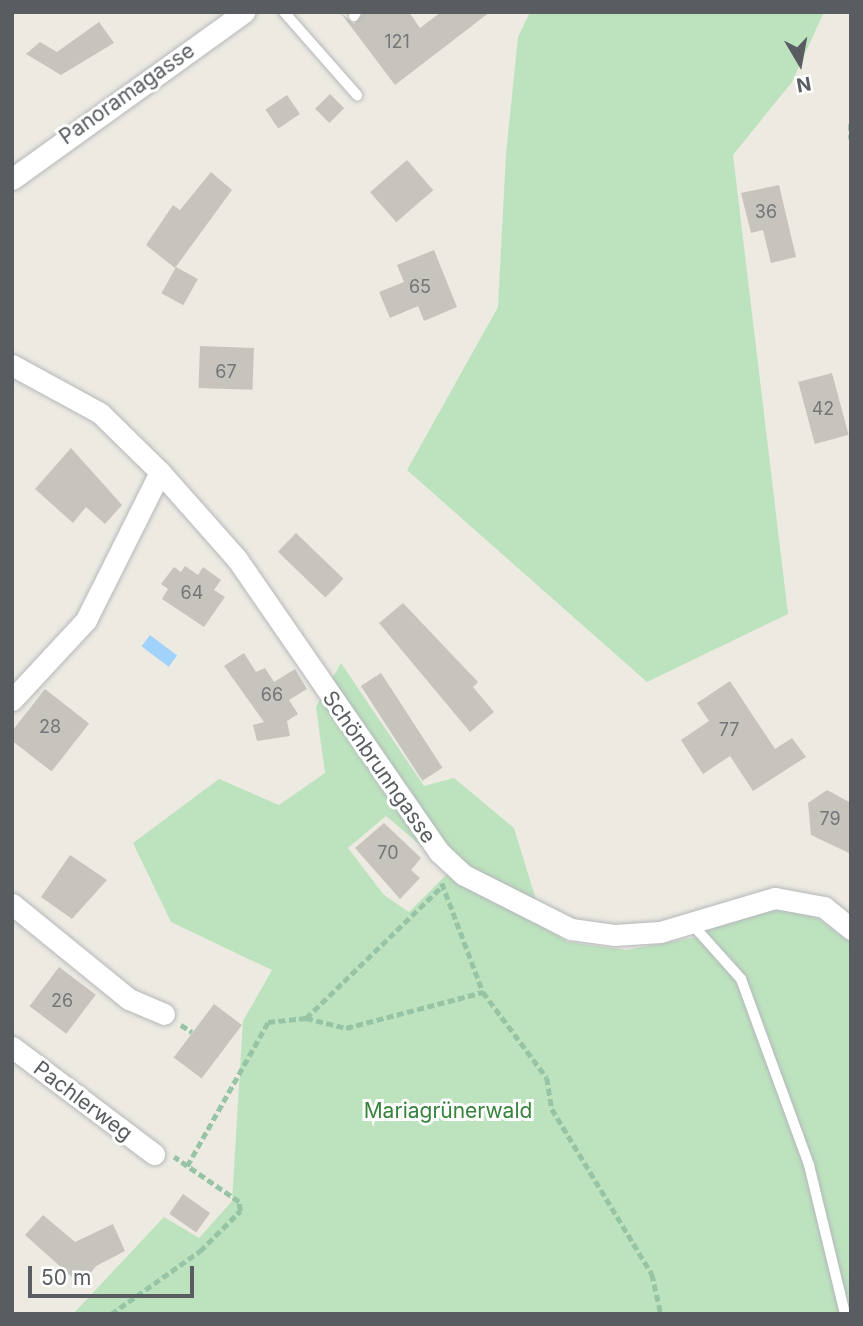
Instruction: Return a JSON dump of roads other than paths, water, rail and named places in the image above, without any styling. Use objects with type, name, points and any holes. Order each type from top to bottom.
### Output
[{"type":"street","name":"Panoramagasse","points":[[12,179],[244,12]]},
{"type":"street","name":"Schönbrunngasse","points":[[12,365],[100,413],[160,472],[237,559],[439,852],[491,893],[571,929],[639,937],[775,898],[824,907],[851,929]]},
{"type":"street","points":[[12,700],[86,620],[160,472]]},
{"type":"street","points":[[12,904],[129,999],[163,1014]]},
{"type":"street","name":"Pachlerweg","points":[[12,1047],[161,1154]]},
{"type":"lane","points":[[284,12],[357,95]]},
{"type":"lane","points":[[691,923],[741,979],[809,1165],[845,1314]]},
{"type":"water","points":[[150,635],[177,655],[169,667],[142,646]]},
{"type":"park label","name":"Mariagrünerwald","points":[[448,1111]]}]
